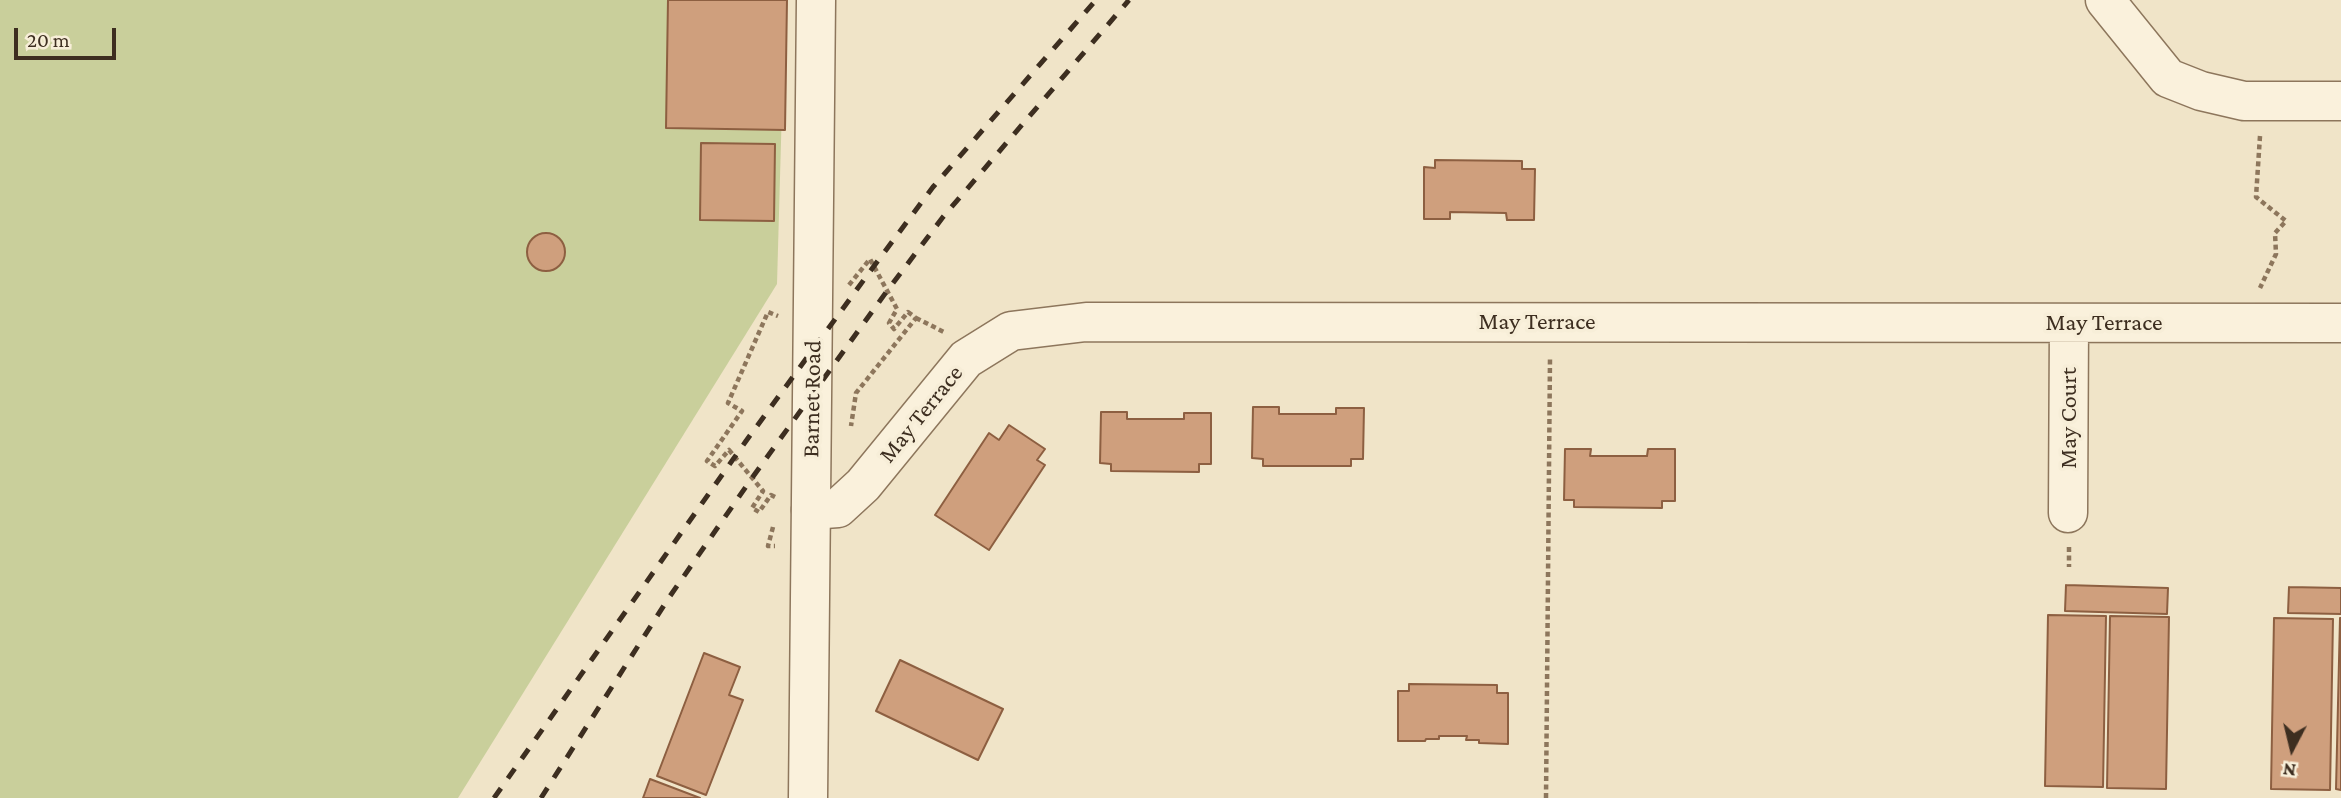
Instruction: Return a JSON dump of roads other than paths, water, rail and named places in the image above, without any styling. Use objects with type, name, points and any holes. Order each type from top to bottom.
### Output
[{"type":"street","name":"Barnet Road","points":[[808,798],[800,519],[813,330],[816,0]]},
{"type":"street","points":[[2105,0],[2168,78],[2202,91],[2244,100],[2341,102]]},
{"type":"street","name":"May Terrace","points":[[800,519],[838,508],[846,501],[863,485],[966,359],[1011,331],[1086,322],[2341,323]]},
{"type":"street","name":"May Court","points":[[2068,513],[2069,323]]},
{"type":"railway","points":[[494,798],[746,441],[933,187],[1096,0]]},
{"type":"railway","points":[[541,798],[668,599],[887,291],[943,217],[1129,0]]}]
